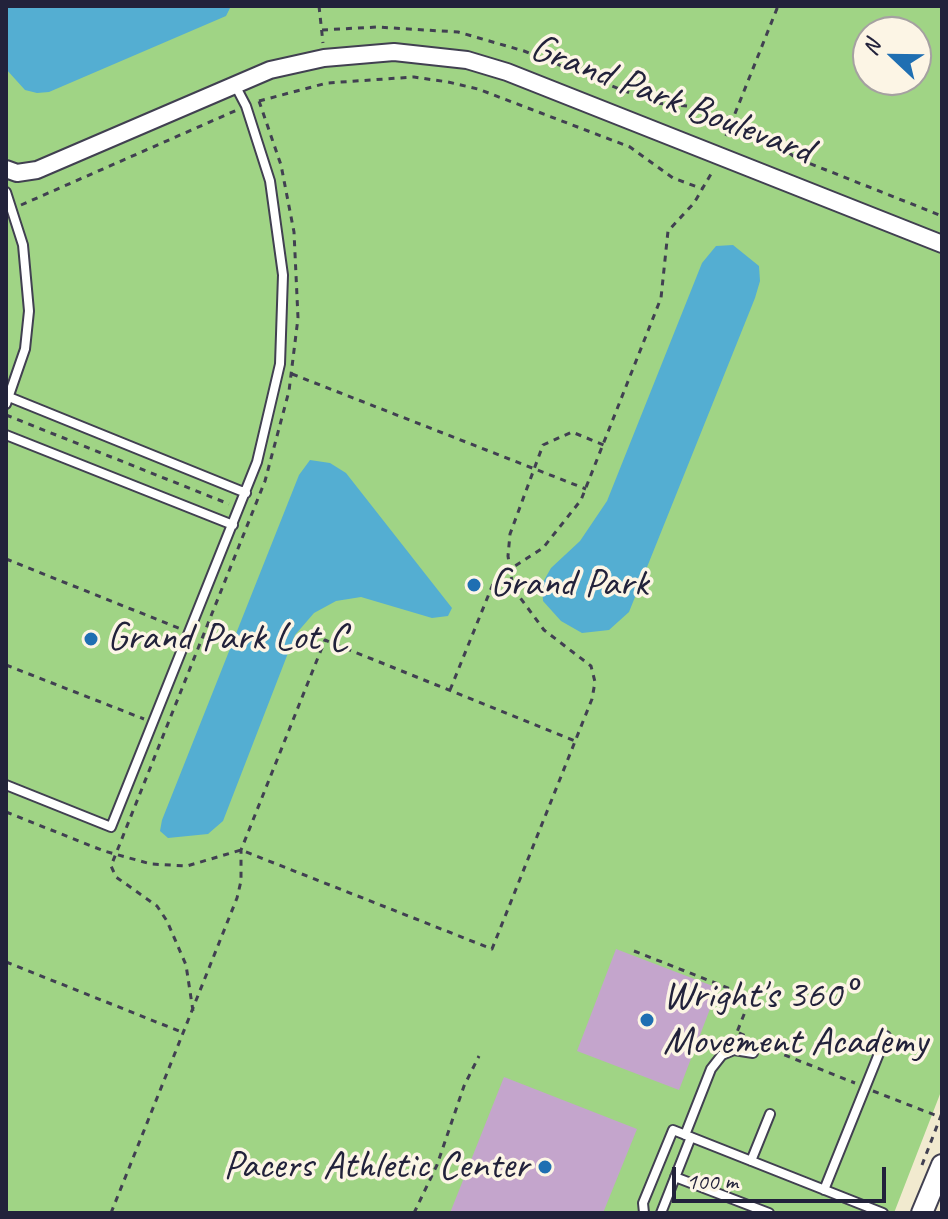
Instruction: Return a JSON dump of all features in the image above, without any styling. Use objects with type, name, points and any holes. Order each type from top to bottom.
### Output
[{"type":"street","name":"Grand Park Boulevard","points":[[6,170],[27,173],[37,170],[270,70],[324,58],[394,52],[467,60],[533,82],[942,244]]},
{"type":"street","points":[[922,1213],[942,1165]]},
{"type":"lane","points":[[6,785],[111,827],[246,493],[274,399],[284,304],[277,215],[246,106],[235,84]]},
{"type":"lane","points":[[6,192],[23,245],[29,311],[25,349],[8,400],[246,493]]},
{"type":"lane","points":[[6,435],[233,525]]},
{"type":"lane","points":[[824,1190],[886,1036]]},
{"type":"lane","points":[[661,1213],[711,1069],[722,1055],[734,1050],[753,1053]]},
{"type":"lane","points":[[751,1161],[770,1114]]},
{"type":"lane","points":[[644,1213],[643,1203],[673,1130],[824,1190],[864,1210],[883,1213]]},
{"type":"lane","points":[[675,1177],[769,1213]]},
{"type":"path","points":[[726,136],[778,6]]},
{"type":"path","points":[[322,30],[377,27],[458,32],[524,51],[655,103],[707,108],[758,130],[796,158],[942,216]]},
{"type":"path","points":[[12,208],[246,106],[327,83],[414,77],[478,89],[636,150],[667,174],[703,189]]},
{"type":"path","points":[[449,691],[489,589],[510,568],[543,548],[556,536],[586,489],[661,298],[668,231],[703,189],[711,174]]},
{"type":"path","points":[[292,374],[586,489]]},
{"type":"path","points":[[6,415],[252,514]]},
{"type":"path","points":[[6,812],[104,851],[151,864],[187,866],[241,850],[492,949],[592,699],[594,672],[586,660],[533,618],[513,588],[508,543],[543,445],[572,432],[604,445]]},
{"type":"path","points":[[6,559],[202,638]]},
{"type":"path","points":[[111,1213],[237,898],[241,881],[241,850],[325,640],[575,741]]},
{"type":"path","points":[[6,665],[166,728]]},
{"type":"path","points":[[634,951],[751,997],[732,1043]]},
{"type":"path","points":[[6,962],[184,1033]]},
{"type":"path","points":[[737,1032],[746,1036],[746,1040]]},
{"type":"path","points":[[724,1043],[746,1040],[940,1117]]},
{"type":"path","points":[[414,1213],[437,1165],[464,1086],[479,1056]]},
{"type":"green space","name":"Grand Park","points":[[6,6],[942,6],[942,1089],[894,1213],[6,1213]]},
{"type":"water","points":[[6,6],[231,6],[226,16],[49,92],[37,93],[25,90],[6,69]]},
{"type":"water","points":[[733,245],[759,266],[760,281],[755,298],[629,612],[609,630],[582,633],[561,621],[543,601],[542,584],[551,568],[580,541],[607,501],[702,263],[716,246]]},
{"type":"water","points":[[310,460],[330,463],[346,473],[452,608],[448,616],[432,618],[361,597],[336,601],[314,613],[295,635],[223,821],[208,834],[168,838],[160,831],[162,820],[299,475]]},
{"type":"building","name":"Wright's 360° Movement Academy","points":[[616,949],[718,988],[679,1090],[577,1051]]},
{"type":"building","name":"Pacers Athletic Center","points":[[504,1077],[637,1129],[603,1213],[450,1213]]},
{"type":"place","name":"Grand Park","points":[[474,585]]},
{"type":"place","name":"Grand Park Lot C","points":[[91,639]]},
{"type":"place","name":"Wright's 360° Movement Academy","points":[[647,1020]]},
{"type":"place","name":"Pacers Athletic Center","points":[[545,1167]]}]
